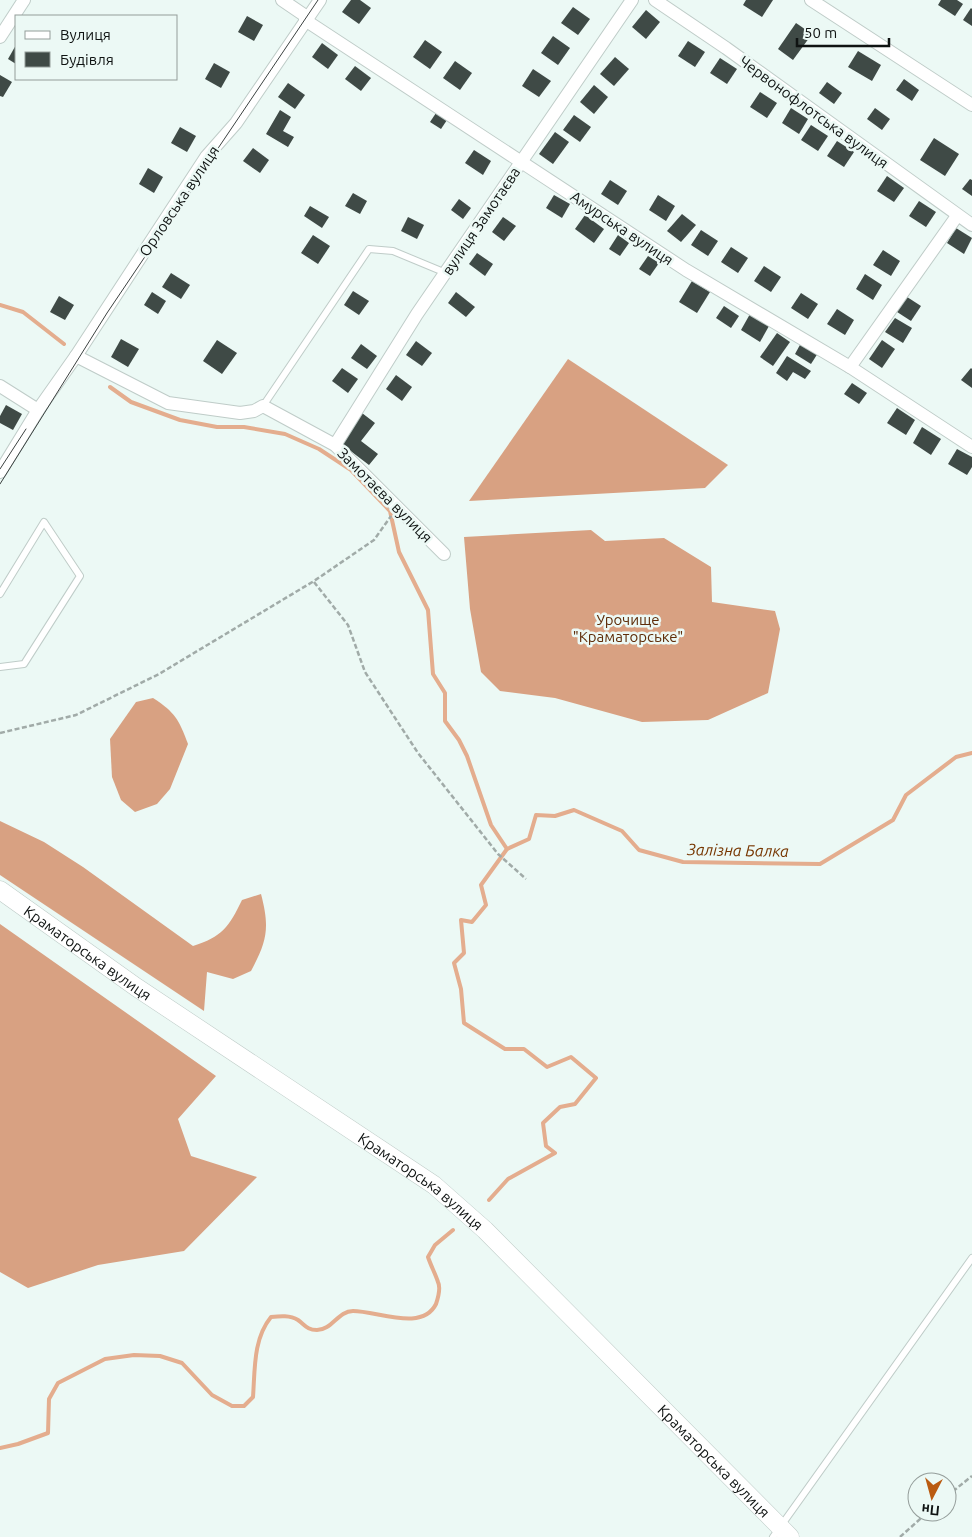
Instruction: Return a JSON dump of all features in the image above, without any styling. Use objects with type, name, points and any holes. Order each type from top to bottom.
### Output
[{"type":"street","points":[[0,37],[24,0]]},
{"type":"street","name":"Амурська вулиця","points":[[282,0],[307,17],[305,20],[686,270],[850,367],[972,447]]},
{"type":"street","name":"Орловська вулиця","points":[[0,472],[38,410],[76,356],[206,157],[236,123],[320,0]]},
{"type":"street","name":"вулиця Замотаєва","points":[[336,445],[417,314],[447,273],[632,0]]},
{"type":"street","name":"Червонофлотська вулиця","points":[[655,0],[726,48],[972,225]]},
{"type":"street","points":[[811,0],[972,105]]},
{"type":"street","points":[[850,367],[957,216]]},
{"type":"street","points":[[76,356],[168,403],[240,412],[254,411],[263,406]]},
{"type":"street","points":[[0,386],[38,410]]},
{"type":"street","name":"Замотаєва вулиця","points":[[263,406],[336,445],[444,554]]},
{"type":"street","name":"Краматорська вулиця","points":[[0,890],[136,987],[434,1185],[485,1230],[781,1534]]},
{"type":"lane","points":[[263,406],[369,249],[393,251],[447,273]]},
{"type":"lane","points":[[0,594],[44,522],[80,576],[24,664],[0,668]]},
{"type":"lane","points":[[781,1534],[972,1258]]},
{"type":"path","points":[[0,733],[76,715],[181,662],[314,581],[374,540],[398,507]]},
{"type":"path","points":[[314,581],[348,625],[365,672],[418,753],[498,854],[526,879]]},
{"type":"path","points":[[957,1488],[972,1476]]},
{"type":"path","points":[[900,1537],[917,1522]]},
{"type":"green space","points":[[568,359],[728,465],[705,488],[469,501]]},
{"type":"green space","name":"Урочище \"Краматорське\"","points":[[591,530],[605,541],[664,538],[711,567],[712,602],[775,611],[780,629],[768,693],[708,720],[642,722],[555,698],[500,691],[481,672],[470,609],[464,537]]},
{"type":"green space","points":[[153,698],[175,717],[188,744],[170,789],[157,804],[135,812],[121,800],[112,777],[110,739],[136,702]]},
{"type":"green space","points":[[0,821],[44,842],[83,867],[193,946],[218,935],[233,917],[242,900],[261,894],[266,925],[264,942],[251,971],[233,979],[207,972],[204,1011],[0,875]]},
{"type":"green space","points":[[0,924],[216,1076],[178,1119],[191,1156],[257,1177],[184,1251],[98,1265],[28,1288],[0,1272]]},
{"type":"building","points":[[351,0],[360,0],[371,8],[359,24],[342,12]]},
{"type":"building","points":[[746,0],[773,0],[762,17],[743,5]]},
{"type":"building","points":[[941,0],[957,0],[963,4],[955,16],[938,5]]},
{"type":"building","points":[[573,7],[590,19],[578,35],[561,23]]},
{"type":"building","points":[[972,9],[972,26],[963,20]]},
{"type":"building","points":[[646,10],[660,22],[646,39],[632,27]]},
{"type":"building","points":[[247,16],[263,25],[254,41],[238,32]]},
{"type":"building","points":[[796,23],[812,34],[793,60],[778,49]]},
{"type":"building","points":[[553,36],[570,48],[558,65],[541,53]]},
{"type":"building","points":[[425,40],[442,52],[430,69],[413,57]]},
{"type":"building","points":[[688,41],[705,52],[695,67],[678,56]]},
{"type":"building","points":[[322,43],[338,55],[328,69],[312,57]]},
{"type":"building","points":[[15,47],[15,63],[8,59]]},
{"type":"building","points":[[858,51],[881,65],[872,81],[848,67]]},
{"type":"building","points":[[615,57],[629,69],[614,86],[600,74]]},
{"type":"building","points":[[720,58],[737,69],[727,84],[710,73]]},
{"type":"building","points":[[455,61],[472,73],[460,90],[443,78]]},
{"type":"building","points":[[214,63],[230,72],[221,88],[205,79]]},
{"type":"building","points":[[355,66],[371,78],[361,91],[345,79]]},
{"type":"building","points":[[533,69],[551,81],[539,97],[522,86]]},
{"type":"building","points":[[0,75],[12,82],[3,97],[0,96]]},
{"type":"building","points":[[904,79],[919,90],[912,101],[896,90]]},
{"type":"building","points":[[827,82],[842,93],[834,104],[819,93]]},
{"type":"building","points":[[288,83],[305,95],[295,109],[278,97]]},
{"type":"building","points":[[594,85],[608,97],[594,114],[580,102]]},
{"type":"building","points":[[760,92],[777,103],[767,118],[750,107]]},
{"type":"building","points":[[791,108],[808,119],[799,134],[782,123]]},
{"type":"building","points":[[875,108],[890,119],[882,130],[867,119]]},
{"type":"building","points":[[280,110],[291,117],[283,131],[294,137],[288,147],[266,134]]},
{"type":"building","points":[[436,113],[447,120],[441,129],[430,122]]},
{"type":"building","points":[[574,115],[591,127],[580,142],[563,130]]},
{"type":"building","points":[[811,125],[828,136],[818,151],[801,140]]},
{"type":"building","points":[[180,127],[196,136],[187,152],[171,143]]},
{"type":"building","points":[[555,132],[569,142],[553,164],[539,154]]},
{"type":"building","points":[[934,138],[959,154],[945,176],[920,160]]},
{"type":"building","points":[[837,141],[854,152],[844,167],[827,156]]},
{"type":"building","points":[[253,148],[269,160],[260,173],[243,161]]},
{"type":"building","points":[[474,150],[491,161],[483,175],[465,163]]},
{"type":"building","points":[[148,168],[163,177],[154,193],[139,184]]},
{"type":"building","points":[[887,176],[904,188],[894,202],[877,191]]},
{"type":"building","points":[[970,179],[972,180],[972,196],[962,189]]},
{"type":"building","points":[[610,180],[627,191],[618,205],[601,194]]},
{"type":"building","points":[[353,193],[367,201],[360,214],[345,206]]},
{"type":"building","points":[[554,195],[570,204],[562,218],[546,208]]},
{"type":"building","points":[[658,195],[675,206],[666,221],[649,210]]},
{"type":"building","points":[[459,199],[471,208],[463,219],[451,210]]},
{"type":"building","points":[[919,201],[936,212],[926,227],[909,216]]},
{"type":"building","points":[[310,206],[329,217],[322,228],[304,216]]},
{"type":"building","points":[[682,214],[696,225],[681,242],[667,231]]},
{"type":"building","points":[[585,215],[604,229],[594,243],[575,229]]},
{"type":"building","points":[[408,217],[424,225],[417,239],[401,231]]},
{"type":"building","points":[[503,217],[516,226],[504,241],[492,232]]},
{"type":"building","points":[[956,228],[972,238],[964,254],[947,243]]},
{"type":"building","points":[[701,230],[718,241],[708,256],[691,245]]},
{"type":"building","points":[[313,235],[330,246],[318,264],[301,253]]},
{"type":"building","points":[[618,235],[629,243],[620,256],[609,249]]},
{"type":"building","points":[[731,247],[748,258],[738,273],[721,262]]},
{"type":"building","points":[[883,250],[900,261],[891,276],[873,265]]},
{"type":"building","points":[[477,253],[493,264],[485,276],[469,264]]},
{"type":"building","points":[[648,256],[659,263],[650,276],[639,269]]},
{"type":"building","points":[[764,266],[781,277],[771,292],[754,281]]},
{"type":"building","points":[[171,273],[190,285],[181,299],[162,287]]},
{"type":"building","points":[[865,274],[882,285],[873,300],[856,289]]},
{"type":"building","points":[[692,281],[710,292],[697,313],[679,302]]},
{"type":"building","points":[[353,291],[369,301],[359,315],[344,305]]},
{"type":"building","points":[[152,292],[166,301],[158,314],[144,305]]},
{"type":"building","points":[[456,292],[475,307],[466,317],[448,303]]},
{"type":"building","points":[[801,293],[818,304],[808,319],[791,308]]},
{"type":"building","points":[[904,295],[921,306],[911,321],[894,310]]},
{"type":"building","points":[[59,296],[74,305],[65,320],[50,312]]},
{"type":"building","points":[[724,306],[739,316],[731,328],[716,318]]},
{"type":"building","points":[[837,309],[854,320],[845,335],[827,324]]},
{"type":"building","points":[[750,314],[769,326],[760,342],[741,330]]},
{"type":"building","points":[[895,318],[912,328],[903,343],[885,332]]},
{"type":"building","points":[[777,333],[790,342],[773,366],[760,357]]},
{"type":"building","points":[[121,339],[139,349],[128,367],[111,357]]},
{"type":"building","points":[[217,340],[237,353],[222,374],[203,361]]},
{"type":"building","points":[[882,340],[895,349],[882,368],[869,359]]},
{"type":"building","points":[[416,341],[432,353],[422,366],[406,355]]},
{"type":"building","points":[[801,343],[818,353],[811,364],[795,354]]},
{"type":"building","points":[[361,344],[377,356],[367,369],[351,358]]},
{"type":"building","points":[[787,356],[811,371],[805,379],[793,372],[787,381],[776,373]]},
{"type":"building","points":[[342,368],[358,379],[348,393],[332,381]]},
{"type":"building","points":[[972,369],[972,388],[961,380]]},
{"type":"building","points":[[396,375],[412,387],[402,401],[386,389]]},
{"type":"building","points":[[852,383],[867,393],[859,404],[844,394]]},
{"type":"building","points":[[6,405],[22,414],[13,430],[0,423],[0,416]]},
{"type":"building","points":[[897,408],[915,420],[906,435],[887,423]]},
{"type":"building","points":[[362,413],[375,423],[361,441],[378,454],[369,465],[340,443]]},
{"type":"building","points":[[922,427],[941,439],[931,455],[913,443]]},
{"type":"building","points":[[957,449],[972,457],[972,467],[967,475],[948,464]]},
{"type":"waterway","points":[[0,305],[23,312],[64,344]]},
{"type":"waterway","points":[[110,387],[131,402],[180,420],[217,427],[244,427],[285,434],[319,449],[351,470],[390,511],[399,552],[428,610],[433,674],[445,693],[445,721],[459,740],[467,756],[491,825],[507,849]]},
{"type":"waterway","name":"Залізна Балка","points":[[489,1200],[508,1179],[555,1153],[546,1146],[543,1123],[560,1107],[575,1104],[596,1078],[571,1057],[547,1067],[524,1049],[505,1049],[464,1023],[461,989],[454,963],[464,953],[461,920],[472,922],[486,905],[481,885],[507,849],[529,839],[536,815],[555,816],[574,810],[622,831],[639,850],[683,862],[820,864],[893,820],[906,795],[956,757],[972,753]]},
{"type":"waterway","name":"Залізна Балка","points":[[0,1448],[18,1444],[48,1433],[49,1399],[58,1383],[105,1359],[134,1355],[160,1356],[182,1363],[212,1395],[232,1406],[244,1406],[253,1397],[258,1345],[265,1326],[271,1317],[292,1317],[314,1330],[327,1327],[343,1314],[353,1311],[410,1319],[421,1317],[436,1304],[439,1293],[439,1284],[428,1257],[435,1245],[453,1230]]},
{"type":"tram line","points":[[0,484],[107,313],[318,0]]},
{"type":"tram line","points":[[0,469],[26,429]]}]
